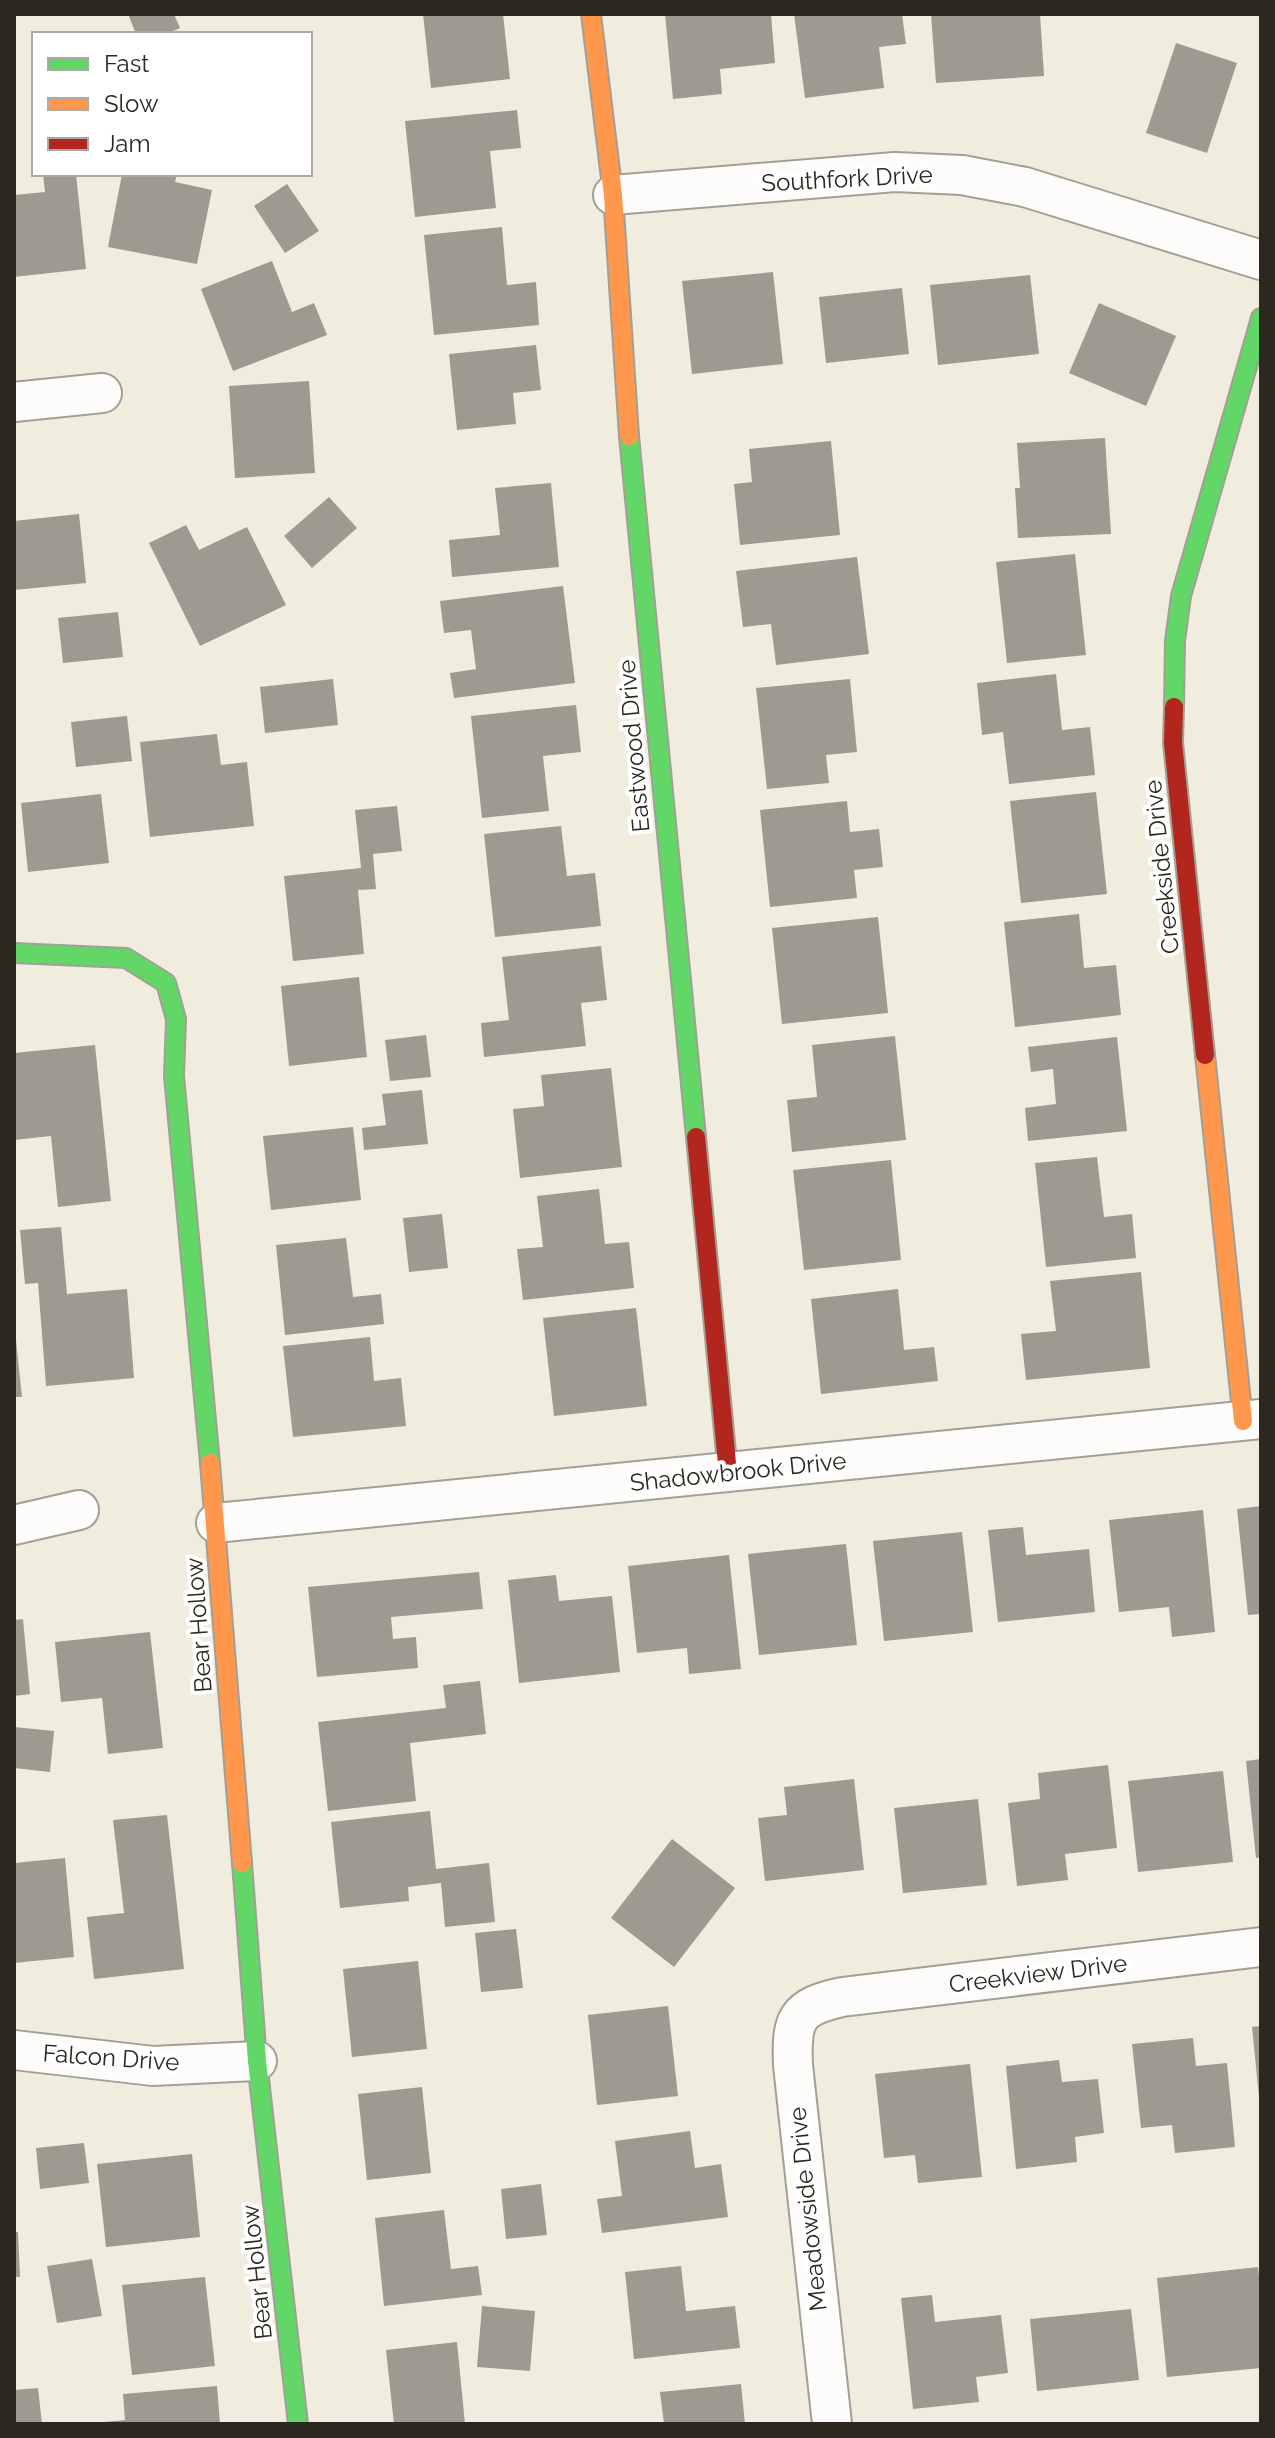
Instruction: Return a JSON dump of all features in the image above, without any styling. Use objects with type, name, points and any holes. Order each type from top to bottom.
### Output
[{"type":"street","name":"Eastwood Drive","points":[[591,14],[613,195],[623,378],[728,1474]]},
{"type":"street","name":"Southfork Drive","points":[[613,195],[895,172],[962,175],[1025,187],[1261,260]]},
{"type":"street","name":"Creekside Drive","points":[[1252,1420],[1173,743],[1173,714],[1175,641],[1181,596],[1261,318]]},
{"type":"street","points":[[14,402],[102,393]]},
{"type":"street","name":"Bear Hollow","points":[[14,953],[126,958],[166,983],[176,1019],[174,1076],[216,1523],[257,2061],[298,2424]]},
{"type":"street","name":"Shadowbrook Drive","points":[[216,1523],[1252,1420]]},
{"type":"street","points":[[14,1525],[79,1510]]},
{"type":"street","name":"Creekview Drive","points":[[816,2003],[842,1997],[1261,1947]]},
{"type":"street","name":"Meadowside Drive","points":[[816,2003],[802,2015],[791,2033],[832,2424]]},
{"type":"street","name":"Falcon Drive","points":[[14,2050],[153,2066],[257,2061]]},
{"type":"building","points":[[128,14],[174,14],[180,28],[171,32],[135,32]]},
{"type":"building","points":[[423,14],[503,14],[510,79],[431,88]]},
{"type":"building","points":[[665,14],[771,14],[775,63],[720,69],[722,94],[673,99]]},
{"type":"building","points":[[794,14],[902,14],[906,44],[879,47],[884,88],[805,98]]},
{"type":"building","points":[[931,14],[1040,14],[1044,76],[936,83]]},
{"type":"building","points":[[1176,43],[1237,63],[1207,153],[1146,133]]},
{"type":"building","points":[[517,110],[521,148],[490,151],[496,208],[415,217],[405,121]]},
{"type":"building","points":[[43,176],[76,176],[86,269],[14,277],[14,195],[45,192]]},
{"type":"building","points":[[122,176],[176,176],[175,182],[212,190],[197,264],[108,247]]},
{"type":"building","points":[[287,184],[319,231],[285,253],[254,206]]},
{"type":"building","points":[[502,227],[507,285],[536,282],[539,325],[434,335],[424,235]]},
{"type":"building","points":[[272,261],[292,312],[314,303],[327,335],[233,371],[201,289]]},
{"type":"building","points":[[773,272],[783,364],[692,374],[682,281]]},
{"type":"building","points":[[1030,275],[1039,354],[938,365],[930,285]]},
{"type":"building","points":[[902,288],[909,354],[826,363],[819,297]]},
{"type":"building","points":[[1099,303],[1176,336],[1146,406],[1069,373]]},
{"type":"building","points":[[536,345],[541,390],[513,393],[516,424],[457,430],[449,354]]},
{"type":"building","points":[[309,381],[315,473],[235,478],[229,386]]},
{"type":"building","points":[[1105,438],[1111,534],[1018,538],[1015,488],[1020,488],[1017,443]]},
{"type":"building","points":[[831,441],[840,535],[740,545],[734,484],[752,482],[749,449]]},
{"type":"building","points":[[551,483],[559,567],[452,577],[449,540],[500,535],[495,488]]},
{"type":"building","points":[[329,497],[357,528],[312,568],[284,536]]},
{"type":"building","points":[[79,514],[86,583],[14,590],[14,521]]},
{"type":"building","points":[[186,525],[199,550],[247,527],[286,605],[200,646],[149,543]]},
{"type":"building","points":[[1075,554],[1086,655],[1007,663],[996,562]]},
{"type":"building","points":[[857,557],[869,654],[776,665],[771,624],[743,627],[736,571]]},
{"type":"building","points":[[563,586],[575,683],[454,698],[450,673],[476,669],[471,630],[444,633],[440,601]]},
{"type":"building","points":[[118,612],[123,657],[63,663],[58,618]]},
{"type":"building","points":[[1056,674],[1062,730],[1090,727],[1095,775],[1009,784],[1003,732],[982,735],[977,683]]},
{"type":"building","points":[[333,679],[338,725],[265,733],[260,687]]},
{"type":"building","points":[[850,679],[857,752],[826,755],[829,783],[767,789],[756,688]]},
{"type":"building","points":[[576,705],[581,752],[543,756],[549,811],[482,818],[471,716]]},
{"type":"building","points":[[127,716],[132,761],[76,767],[71,722]]},
{"type":"building","points":[[217,734],[221,765],[247,762],[254,826],[150,837],[140,742]]},
{"type":"building","points":[[1096,792],[1107,894],[1021,903],[1010,801]]},
{"type":"building","points":[[101,794],[109,863],[28,872],[21,803]]},
{"type":"building","points":[[847,801],[850,832],[879,829],[883,867],[854,870],[857,898],[770,907],[760,810]]},
{"type":"building","points":[[397,806],[402,851],[373,854],[376,889],[358,890],[364,954],[293,961],[284,876],[361,868],[355,810]]},
{"type":"building","points":[[561,826],[567,876],[595,873],[601,926],[495,937],[484,834]]},
{"type":"building","points":[[1079,914],[1084,968],[1116,965],[1121,1015],[1015,1027],[1004,922]]},
{"type":"building","points":[[878,917],[888,1013],[782,1024],[772,928]]},
{"type":"building","points":[[601,946],[607,1000],[581,1003],[586,1046],[484,1057],[481,1023],[509,1020],[502,957]]},
{"type":"building","points":[[359,977],[367,1057],[289,1066],[281,986]]},
{"type":"building","points":[[426,1035],[431,1077],[390,1081],[385,1040]]},
{"type":"building","points":[[895,1036],[906,1140],[792,1152],[787,1100],[817,1097],[812,1045]]},
{"type":"building","points":[[1117,1037],[1127,1131],[1028,1141],[1025,1108],[1056,1104],[1053,1069],[1031,1072],[1028,1047]]},
{"type":"building","points":[[95,1045],[111,1201],[58,1207],[51,1136],[14,1140],[14,1053]]},
{"type":"building","points":[[611,1068],[622,1167],[520,1178],[513,1109],[544,1106],[541,1075]]},
{"type":"building","points":[[422,1090],[428,1144],[364,1150],[362,1128],[386,1125],[382,1094]]},
{"type":"building","points":[[353,1127],[361,1200],[271,1210],[263,1136]]},
{"type":"building","points":[[1097,1157],[1104,1217],[1132,1214],[1136,1258],[1046,1267],[1035,1163]]},
{"type":"building","points":[[891,1160],[901,1260],[804,1270],[793,1170]]},
{"type":"building","points":[[599,1189],[605,1244],[629,1242],[634,1288],[523,1300],[517,1249],[543,1247],[537,1196]]},
{"type":"building","points":[[442,1214],[448,1268],[409,1272],[403,1218]]},
{"type":"building","points":[[61,1227],[67,1294],[127,1289],[134,1378],[46,1386],[38,1283],[25,1284],[20,1230]]},
{"type":"building","points":[[346,1238],[353,1297],[381,1294],[384,1324],[285,1335],[276,1245]]},
{"type":"building","points":[[1141,1272],[1150,1368],[1026,1380],[1021,1334],[1056,1331],[1050,1281]]},
{"type":"building","points":[[898,1289],[904,1350],[934,1347],[938,1381],[821,1394],[811,1299]]},
{"type":"building","points":[[636,1308],[647,1406],[554,1416],[543,1318]]},
{"type":"building","points":[[370,1337],[374,1381],[401,1378],[406,1426],[293,1437],[283,1346]]},
{"type":"building","points":[[16,1340],[22,1397],[14,1397]]},
{"type":"building","points":[[1261,1506],[1261,1614],[1248,1615],[1237,1509]]},
{"type":"building","points":[[1203,1510],[1215,1632],[1172,1637],[1169,1607],[1119,1612],[1109,1520]]},
{"type":"building","points":[[1023,1527],[1026,1555],[1089,1549],[1095,1612],[998,1622],[988,1530]]},
{"type":"building","points":[[962,1532],[973,1632],[884,1641],[873,1541]]},
{"type":"building","points":[[846,1544],[857,1645],[759,1655],[748,1554]]},
{"type":"building","points":[[729,1555],[741,1669],[689,1674],[687,1648],[637,1653],[628,1566]]},
{"type":"building","points":[[479,1572],[483,1609],[391,1617],[393,1639],[416,1637],[418,1668],[317,1677],[308,1587]]},
{"type":"building","points":[[556,1575],[559,1601],[612,1596],[620,1672],[519,1683],[508,1580]]},
{"type":"building","points":[[23,1619],[30,1694],[14,1696],[14,1620]]},
{"type":"building","points":[[150,1632],[163,1748],[108,1754],[102,1698],[61,1702],[55,1642]]},
{"type":"building","points":[[480,1681],[486,1734],[410,1743],[416,1801],[328,1811],[318,1722],[446,1708],[443,1685]]},
{"type":"building","points":[[14,1727],[54,1731],[50,1772],[14,1768]]},
{"type":"building","points":[[1261,1759],[1261,1857],[1256,1858],[1246,1761]]},
{"type":"building","points":[[1108,1765],[1117,1848],[1065,1854],[1068,1880],[1017,1886],[1008,1803],[1040,1799],[1038,1773]]},
{"type":"building","points":[[1223,1771],[1233,1862],[1138,1872],[1128,1781]]},
{"type":"building","points":[[854,1779],[864,1870],[765,1881],[758,1818],[787,1815],[784,1787]]},
{"type":"building","points":[[978,1799],[987,1885],[903,1893],[894,1808]]},
{"type":"building","points":[[430,1811],[436,1869],[489,1863],[495,1922],[445,1927],[441,1883],[408,1887],[409,1901],[340,1908],[331,1822]]},
{"type":"building","points":[[167,1815],[184,1969],[94,1979],[87,1917],[124,1913],[113,1820]]},
{"type":"building","points":[[672,1839],[735,1888],[674,1967],[611,1918]]},
{"type":"building","points":[[65,1858],[74,1957],[14,1963],[14,1863]]},
{"type":"building","points":[[516,1929],[523,1988],[481,1992],[475,1933]]},
{"type":"building","points":[[418,1961],[427,2049],[352,2057],[343,1969]]},
{"type":"building","points":[[668,2006],[678,2096],[597,2105],[588,2015]]},
{"type":"building","points":[[1261,2026],[1261,2096],[1259,2097],[1252,2027]]},
{"type":"building","points":[[1193,2038],[1196,2066],[1227,2063],[1235,2147],[1175,2153],[1172,2125],[1141,2128],[1132,2044]]},
{"type":"building","points":[[1059,2060],[1062,2082],[1098,2079],[1104,2133],[1075,2137],[1077,2162],[1016,2169],[1006,2066]]},
{"type":"building","points":[[970,2064],[982,2177],[918,2183],[915,2155],[884,2158],[875,2074]]},
{"type":"building","points":[[422,2087],[431,2173],[367,2180],[358,2094]]},
{"type":"building","points":[[690,2131],[695,2168],[721,2164],[728,2217],[602,2233],[597,2199],[622,2196],[615,2141]]},
{"type":"building","points":[[84,2143],[89,2183],[40,2189],[36,2148]]},
{"type":"building","points":[[192,2154],[200,2237],[106,2247],[97,2164]]},
{"type":"building","points":[[541,2184],[547,2235],[506,2239],[501,2189]]},
{"type":"building","points":[[444,2210],[451,2269],[478,2266],[482,2295],[384,2306],[375,2218]]},
{"type":"building","points":[[14,2232],[18,2232],[20,2277],[14,2277]]},
{"type":"building","points":[[92,2259],[102,2316],[57,2323],[47,2266]]},
{"type":"building","points":[[681,2266],[686,2311],[735,2306],[740,2348],[634,2359],[625,2272]]},
{"type":"building","points":[[1258,2267],[1261,2368],[1167,2377],[1157,2278]]},
{"type":"building","points":[[205,2277],[215,2366],[132,2375],[122,2285]]},
{"type":"building","points":[[932,2295],[935,2322],[1001,2315],[1008,2373],[976,2377],[979,2402],[913,2409],[901,2298]]},
{"type":"building","points":[[482,2306],[535,2311],[530,2371],[477,2367]]},
{"type":"building","points":[[1131,2309],[1139,2380],[1037,2391],[1030,2319]]},
{"type":"building","points":[[457,2342],[465,2424],[394,2424],[386,2350]]},
{"type":"building","points":[[741,2384],[745,2424],[664,2424],[660,2392]]},
{"type":"building","points":[[217,2386],[220,2424],[103,2424],[125,2420],[123,2394]]},
{"type":"building","points":[[38,2388],[42,2424],[14,2424],[14,2390]]},
{"type":"traffic: fast","points":[[1174,707],[1175,641],[1181,596],[1261,318]]},
{"type":"traffic: fast","points":[[629,436],[696,1137]]},
{"type":"traffic: fast","points":[[14,953],[126,958],[166,983],[176,1019],[174,1076],[210,1463]]},
{"type":"traffic: fast","points":[[242,1863],[257,2061],[298,2424]]},
{"type":"traffic: slow","points":[[591,14],[613,195],[629,436]]},
{"type":"traffic: slow","points":[[1205,1055],[1243,1421]]},
{"type":"traffic: slow","points":[[210,1463],[242,1863]]},
{"type":"traffic: jam","points":[[1174,707],[1173,743],[1205,1055]]},
{"type":"traffic: jam","points":[[696,1137],[728,1474]]}]
